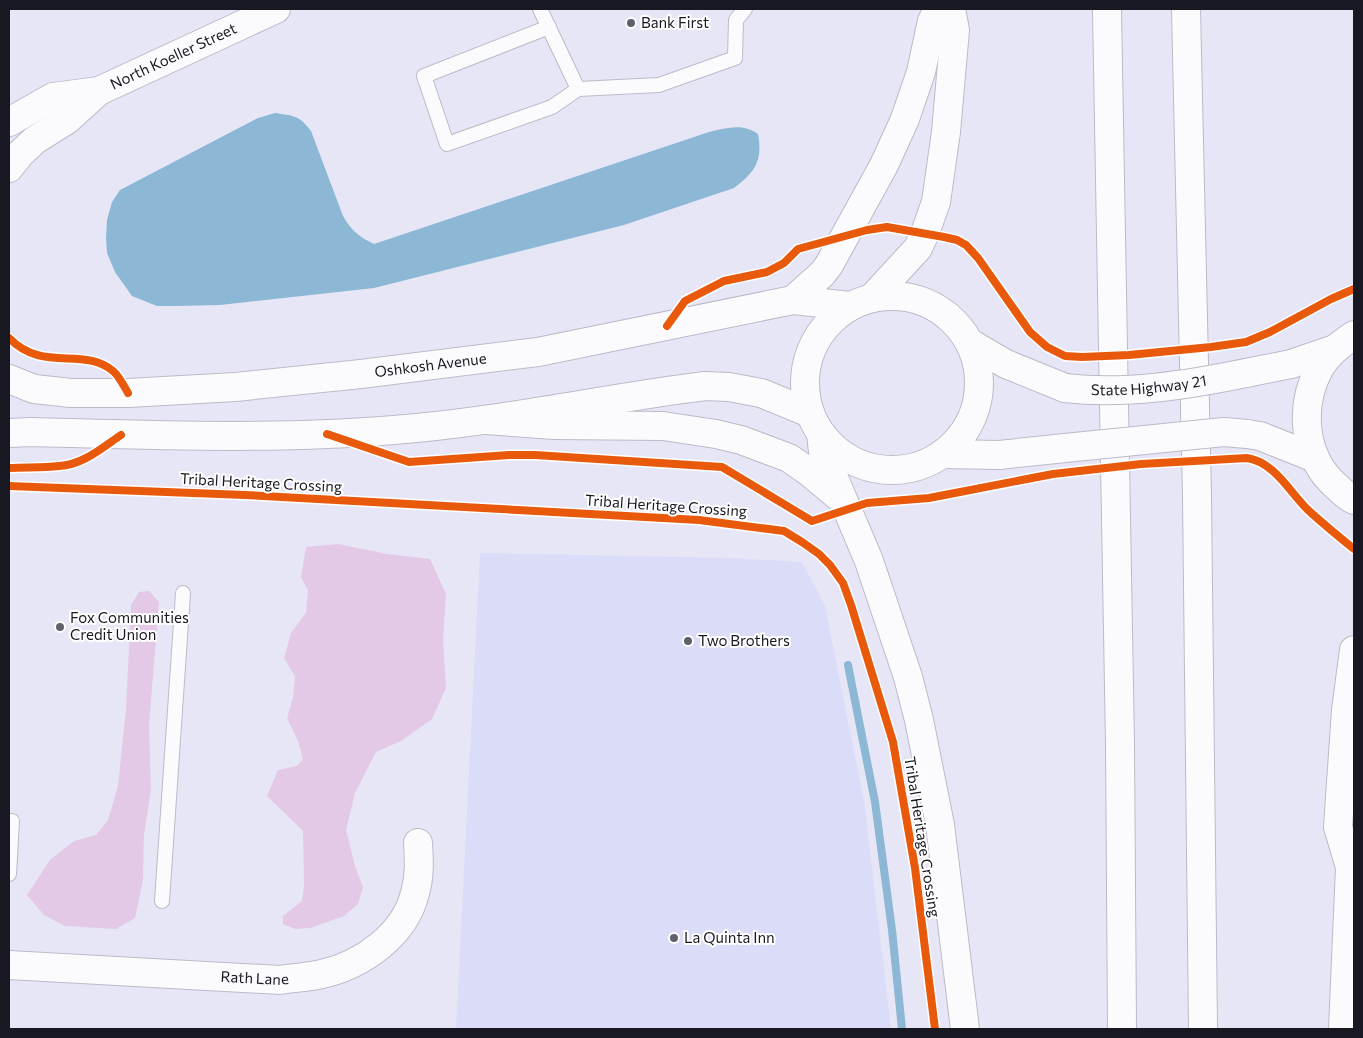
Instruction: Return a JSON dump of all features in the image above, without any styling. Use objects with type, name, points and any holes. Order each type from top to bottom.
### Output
[{"type":"main road","name":"North Koeller Street","points":[[9,168],[35,140],[67,120],[99,91],[276,9]]},
{"type":"main road","points":[[794,300],[829,265],[884,164],[905,119],[921,72],[932,20],[938,9]]},
{"type":"main road","points":[[951,9],[955,30],[946,132],[936,202],[925,233],[918,248],[861,302],[831,321],[815,340],[806,364],[804,389],[823,452],[842,500],[870,561],[920,720],[940,825],[965,1029]]},
{"type":"main road","points":[[1107,9],[1120,734],[1122,1029]]},
{"type":"main road","points":[[1186,9],[1197,496],[1203,1029]]},
{"type":"main road","name":"North Koeller Street","points":[[9,122],[53,97],[99,91]]},
{"type":"main road","points":[[9,433],[211,436],[327,434],[394,430],[486,420],[705,386],[729,387],[761,393],[816,424],[838,452],[863,465],[890,470],[917,466],[942,454],[961,437],[973,415],[979,391],[978,366],[970,343],[960,327],[946,314],[931,305],[914,298],[895,296],[861,302]]},
{"type":"main road","name":"Oshkosh Avenue","points":[[9,379],[34,389],[71,393],[128,393],[254,385],[538,352],[794,300],[861,302]]},
{"type":"main road","points":[[1344,342],[1320,368],[1310,389],[1306,412],[1308,436],[1315,458],[1330,480],[1349,498],[1354,500]]},
{"type":"main road","name":"State Highway 21","points":[[970,343],[1006,364],[1065,388],[1088,390],[1162,387],[1198,383],[1291,364],[1344,342]]},
{"type":"main road","points":[[486,420],[554,425],[662,426],[716,434],[742,440],[789,458],[842,500]]},
{"type":"main road","points":[[942,454],[999,456],[1224,432],[1260,436],[1315,458]]},
{"type":"main road","points":[[1343,1029],[1352,858],[1338,827],[1346,710],[1354,650]]},
{"type":"main road","name":"Rath Lane","points":[[9,966],[280,980],[322,974],[356,962],[388,940],[407,915],[415,894],[419,871],[418,843]]},
{"type":"lane","points":[[540,9],[578,89]]},
{"type":"lane","points":[[549,27],[424,76],[447,144],[552,107],[578,89],[659,85],[735,58],[736,20],[745,9]]},
{"type":"lane","points":[[162,901],[183,594]]},
{"type":"lane","points":[[9,874],[12,821]]},
{"type":"shaded area","points":[[275,113],[296,117],[311,131],[343,216],[356,233],[374,244],[709,132],[734,127],[746,128],[758,134],[759,152],[756,165],[752,171],[734,188],[624,225],[374,288],[220,305],[157,306],[132,296],[115,272],[107,253],[107,220],[112,202],[120,190],[258,118]]},
{"type":"shaded area","points":[[338,544],[387,554],[430,559],[446,594],[443,640],[446,688],[432,719],[401,741],[376,752],[355,793],[346,830],[355,866],[363,887],[358,904],[344,916],[310,928],[295,929],[283,924],[283,916],[302,901],[304,886],[303,831],[267,796],[278,770],[297,766],[303,759],[298,741],[287,718],[293,698],[295,676],[284,658],[291,633],[306,613],[308,590],[301,577],[306,547]]},
{"type":"shaded area","points":[[480,553],[730,558],[802,562],[825,606],[864,801],[891,1029],[456,1029]]},
{"type":"shaded area","points":[[149,591],[159,602],[149,725],[151,789],[144,834],[143,880],[135,918],[116,929],[65,926],[44,915],[27,895],[50,860],[74,841],[96,835],[108,820],[118,786],[126,709],[131,605],[139,592]]},
{"type":"waterway","points":[[848,665],[875,802],[892,930],[902,1029]]},
{"type":"cycle path","points":[[667,326],[685,301],[724,281],[767,272],[784,263],[798,249],[867,230],[887,227],[944,237],[957,240],[966,245],[978,258],[1030,332],[1047,347],[1065,356],[1129,355],[1246,342],[1270,332],[1331,299],[1354,289]]},
{"type":"cycle path","points":[[9,338],[22,348],[35,354],[89,360],[101,364],[115,373],[128,393]]},
{"type":"cycle path","points":[[327,434],[409,462],[535,455],[722,467],[812,521],[867,503],[929,498],[1053,474],[1141,464],[1247,458],[1257,461],[1273,471],[1307,509],[1354,549]]},
{"type":"cycle path","points":[[9,468],[68,465],[92,455],[121,435]]},
{"type":"cycle path","name":"Tribal Heritage Crossing","points":[[9,486],[245,495],[699,520],[784,531],[819,554],[843,583],[893,742],[915,868],[935,1029]]},
{"type":"place","name":"Bank First","points":[[631,23]]},
{"type":"place","name":"Fox Communities Credit Union","points":[[60,627]]},
{"type":"place","name":"Two Brothers","points":[[688,641]]},
{"type":"place","name":"La Quinta Inn","points":[[674,938]]}]
